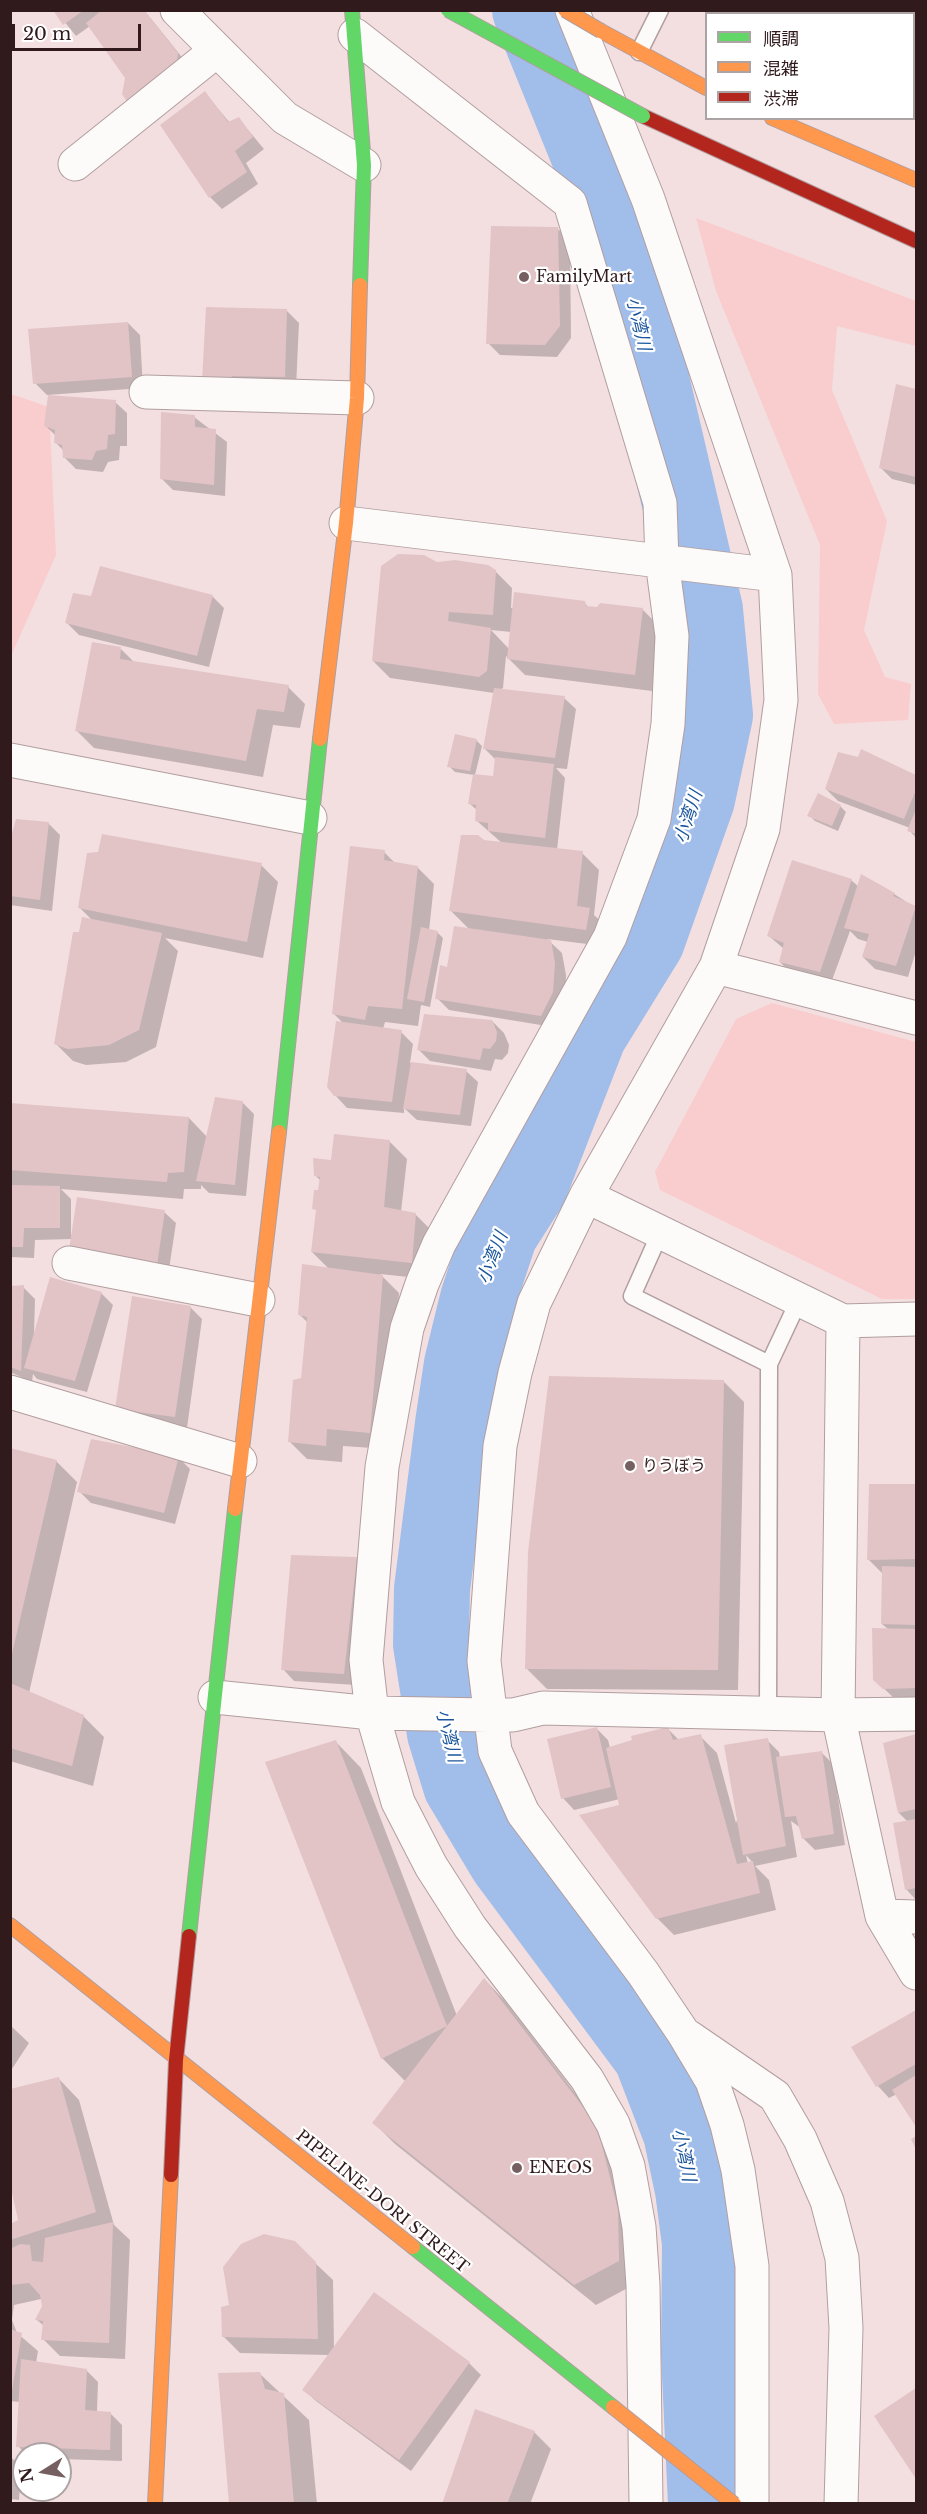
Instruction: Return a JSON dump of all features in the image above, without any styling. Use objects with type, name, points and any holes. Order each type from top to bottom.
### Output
[{"type":"main road","points":[[448,10],[643,116],[916,241]]},
{"type":"main road","points":[[565,10],[705,87]]},
{"type":"main road","points":[[155,2504],[176,2060],[240,1461],[282,1104],[310,818],[346,522],[357,398],[364,165],[354,23]]},
{"type":"main road","points":[[777,120],[916,180]]},
{"type":"main road","name":"PIPELINE-DORI STREET","points":[[10,1925],[60,1962],[176,2060],[734,2504]]},
{"type":"street","points":[[177,10],[285,118],[364,165]]},
{"type":"street","points":[[572,10],[648,200],[775,575],[781,700],[763,829],[716,967],[586,1196],[534,1303],[515,1373],[500,1446],[484,1661],[495,1751],[523,1813],[643,1973],[684,2034],[711,2081],[723,2114],[738,2170],[752,2266],[752,2504]]},
{"type":"street","points":[[354,23],[570,203],[660,503],[670,562],[672,636],[668,724],[654,819],[610,938],[439,1244],[407,1328],[382,1467],[366,1660],[372,1713],[398,1802],[431,1866],[470,1927],[587,2079],[613,2124],[628,2166],[639,2227],[643,2285],[646,2504]]},
{"type":"street","points":[[75,164],[216,51]]},
{"type":"street","points":[[146,392],[357,398]]},
{"type":"street","points":[[346,522],[775,575]]},
{"type":"street","points":[[10,760],[310,818]]},
{"type":"street","points":[[716,967],[916,1018]]},
{"type":"street","points":[[586,1196],[843,1321],[916,1318]]},
{"type":"street","points":[[69,1263],[258,1300]]},
{"type":"street","points":[[843,1321],[838,1715],[882,1916],[916,1973]]},
{"type":"street","points":[[10,1392],[240,1461]]},
{"type":"street","points":[[215,1697],[372,1713],[513,1715],[543,1708],[838,1715],[916,1714]]},
{"type":"street","points":[[882,1916],[916,1917]]},
{"type":"street","points":[[684,2034],[775,2096],[800,2139],[827,2201],[842,2258],[846,2328],[841,2504]]},
{"type":"lane","points":[[639,52],[660,10]]},
{"type":"lane","points":[[660,1233],[632,1296],[769,1364]]},
{"type":"lane","points":[[768,1713],[769,1364],[799,1300]]},
{"type":"shaded area","points":[[696,218],[916,301],[916,346],[837,326],[832,390],[887,521],[864,630],[885,677],[911,684],[908,720],[834,724],[818,694],[820,545],[716,291]]},
{"type":"shaded area","points":[[11,394],[49,407],[56,555],[11,656]]},
{"type":"shaded area","points":[[772,1003],[916,1042],[916,1299],[882,1299],[660,1190],[655,1172],[736,1019]]},
{"type":"building","points":[[53,10],[84,10],[63,25]]},
{"type":"building","points":[[102,10],[144,10],[178,53],[176,70],[130,106],[122,94],[125,78],[86,23]]},
{"type":"building","points":[[205,91],[228,122],[239,117],[253,137],[235,151],[247,172],[209,198],[160,125]]},
{"type":"building","name":"FamilyMart","points":[[491,226],[558,227],[560,326],[545,345],[486,344]]},
{"type":"building","points":[[206,307],[287,309],[285,377],[232,376],[231,381],[202,381]]},
{"type":"building","points":[[128,322],[132,377],[33,384],[28,329]]},
{"type":"building","points":[[896,384],[916,389],[916,477],[879,468]]},
{"type":"building","points":[[48,395],[116,400],[115,434],[108,435],[107,449],[96,451],[92,460],[63,458],[62,445],[54,443],[55,430],[44,426]]},
{"type":"building","points":[[161,412],[195,415],[195,427],[216,429],[214,485],[160,479]]},
{"type":"building","points":[[398,554],[424,555],[437,562],[455,560],[488,565],[496,570],[493,615],[449,612],[448,621],[491,628],[487,671],[479,677],[372,661],[381,566]]},
{"type":"building","points":[[100,566],[213,595],[197,656],[65,623],[73,593],[91,596]]},
{"type":"building","points":[[514,592],[585,601],[586,606],[597,607],[600,603],[643,608],[635,675],[507,659]]},
{"type":"building","points":[[92,642],[121,647],[120,659],[289,685],[284,712],[257,709],[246,761],[75,731]]},
{"type":"building","points":[[494,688],[565,696],[555,758],[483,749]]},
{"type":"building","points":[[455,734],[477,739],[470,771],[447,767]]},
{"type":"building","points":[[861,749],[916,775],[916,790],[904,819],[825,789],[838,752],[858,757]]},
{"type":"building","points":[[495,757],[554,764],[545,838],[488,831],[488,823],[475,821],[476,805],[468,804],[473,774],[493,776]]},
{"type":"building","points":[[818,793],[841,805],[832,826],[807,816]]},
{"type":"building","points":[[916,809],[916,834],[907,831]]},
{"type":"building","points":[[16,819],[49,822],[40,900],[10,896],[10,841]]},
{"type":"building","points":[[102,834],[262,863],[247,942],[78,908],[87,853],[98,852]]},
{"type":"building","points":[[461,835],[478,835],[484,840],[583,851],[577,906],[590,908],[586,930],[449,911]]},
{"type":"building","points":[[350,846],[385,850],[384,860],[418,866],[402,1009],[368,1006],[365,1020],[332,1014]]},
{"type":"building","points":[[792,860],[852,879],[820,972],[779,962],[784,943],[767,936]]},
{"type":"building","points":[[861,874],[895,893],[893,896],[916,906],[896,966],[862,957],[869,934],[844,928]]},
{"type":"building","points":[[82,917],[162,933],[139,1030],[109,1045],[68,1049],[54,1044],[73,932],[79,932]]},
{"type":"building","points":[[454,926],[551,940],[555,963],[553,992],[541,1016],[435,999],[440,965],[447,967]]},
{"type":"building","points":[[421,927],[438,931],[424,1002],[407,999]]},
{"type":"building","points":[[424,1014],[492,1020],[497,1032],[496,1041],[490,1049],[483,1048],[480,1060],[417,1050]]},
{"type":"building","points":[[336,1021],[402,1030],[392,1102],[334,1096],[327,1087]]},
{"type":"building","points":[[411,1062],[467,1069],[460,1115],[403,1109]]},
{"type":"building","points":[[215,1097],[243,1101],[235,1185],[196,1181]]},
{"type":"building","points":[[10,1103],[189,1117],[184,1172],[168,1173],[167,1182],[10,1170]]},
{"type":"building","points":[[334,1134],[390,1140],[384,1207],[416,1213],[412,1263],[311,1252],[316,1210],[312,1209],[314,1190],[318,1190],[320,1177],[314,1176],[313,1158],[331,1160]]},
{"type":"building","points":[[10,1185],[60,1186],[60,1228],[24,1228],[23,1247],[10,1247]]},
{"type":"building","points":[[77,1197],[165,1210],[157,1265],[69,1250]]},
{"type":"building","points":[[302,1264],[383,1275],[370,1433],[327,1429],[326,1446],[288,1442],[293,1380],[301,1378],[307,1317],[298,1315]]},
{"type":"building","points":[[50,1277],[102,1292],[75,1381],[24,1368]]},
{"type":"building","points":[[24,1285],[21,1371],[10,1367],[10,1286]]},
{"type":"building","points":[[132,1296],[191,1306],[175,1417],[115,1409]]},
{"type":"building","name":"りうぼう","points":[[549,1376],[724,1380],[718,1670],[525,1669],[528,1552]]},
{"type":"building","points":[[91,1439],[179,1456],[164,1513],[77,1492]]},
{"type":"building","points":[[10,1448],[57,1460],[11,1658],[10,1657]]},
{"type":"building","points":[[869,1484],[916,1484],[916,1559],[867,1560]]},
{"type":"building","points":[[291,1555],[357,1557],[344,1674],[281,1670]]},
{"type":"building","points":[[882,1566],[916,1567],[916,1625],[881,1624]]},
{"type":"building","points":[[872,1628],[916,1629],[916,1688],[883,1689],[873,1680]]},
{"type":"building","points":[[10,1683],[84,1715],[72,1766],[10,1748]]},
{"type":"building","points":[[597,1727],[611,1787],[561,1799],[547,1739]]},
{"type":"building","points":[[668,1727],[673,1740],[701,1734],[737,1864],[753,1861],[760,1893],[656,1919],[579,1815],[619,1805],[606,1748],[632,1740],[631,1736]]},
{"type":"building","points":[[916,1734],[916,1809],[898,1813],[883,1743]]},
{"type":"building","points":[[768,1738],[786,1846],[743,1855],[724,1745]]},
{"type":"building","points":[[336,1740],[447,2026],[381,2059],[265,1762]]},
{"type":"building","points":[[822,1751],[834,1834],[802,1839],[796,1816],[785,1817],[776,1757]]},
{"type":"building","points":[[916,1819],[916,1888],[905,1890],[893,1823]]},
{"type":"building","name":"ENEOS","points":[[484,1978],[597,2125],[618,2210],[619,2261],[574,2285],[372,2123]]},
{"type":"building","points":[[916,2010],[916,2064],[876,2087],[851,2047]]},
{"type":"building","points":[[916,2075],[916,2127],[892,2090]]},
{"type":"building","points":[[59,2077],[96,2212],[10,2240],[10,2224],[18,2220],[10,2184],[10,2089]]},
{"type":"building","points":[[916,2136],[916,2150],[911,2139]]},
{"type":"building","points":[[113,2222],[109,2343],[41,2340],[43,2321],[35,2320],[42,2306],[40,2295],[29,2283],[10,2285],[12,2248],[20,2244],[30,2245],[32,2261],[43,2262],[45,2238]]},
{"type":"building","points":[[264,2234],[295,2241],[316,2262],[318,2339],[222,2337],[221,2307],[229,2305],[223,2267],[241,2244]]},
{"type":"building","points":[[374,2292],[470,2362],[399,2460],[302,2390]]},
{"type":"building","points":[[10,2329],[22,2333],[12,2390],[10,2390]]},
{"type":"building","points":[[21,2359],[87,2369],[85,2410],[111,2412],[110,2450],[72,2449],[72,2442],[16,2442]]},
{"type":"building","points":[[260,2372],[265,2389],[284,2393],[294,2504],[229,2504],[218,2373]]},
{"type":"building","points":[[916,2388],[916,2479],[874,2416]]},
{"type":"building","points":[[475,2409],[535,2431],[507,2504],[442,2504]]},
{"type":"waterway","name":"小湾川","points":[[530,10],[612,212],[705,610],[715,715],[697,799],[647,940],[589,1034],[530,1186],[500,1233],[478,1299],[462,1364],[453,1424],[432,1589],[431,1644],[445,1733],[461,1785],[506,1860],[651,2055],[681,2133],[693,2190],[700,2243],[699,2353],[706,2504]]},
{"type":"traffic: fast","points":[[352,10],[364,165],[360,285]]},
{"type":"traffic: fast","points":[[448,10],[643,116]]},
{"type":"traffic: fast","points":[[279,1132],[320,739]]},
{"type":"traffic: fast","points":[[189,1936],[235,1509]]},
{"type":"traffic: fast","points":[[413,2247],[613,2407]]},
{"type":"traffic: slow","points":[[565,10],[601,31]]},
{"type":"traffic: slow","points":[[601,31],[705,87]]},
{"type":"traffic: slow","points":[[777,120],[916,180]]},
{"type":"traffic: slow","points":[[320,739],[346,523],[357,398],[360,285]]},
{"type":"traffic: slow","points":[[235,1509],[279,1132]]},
{"type":"traffic: slow","points":[[10,1925],[413,2247]]},
{"type":"traffic: slow","points":[[155,2504],[171,2175]]},
{"type":"traffic: slow","points":[[613,2407],[734,2504]]},
{"type":"traffic: jam","points":[[643,116],[916,241]]},
{"type":"traffic: jam","points":[[171,2175],[176,2060],[189,1936]]},
{"type":"place","name":"FamilyMart","points":[[524,277]]},
{"type":"place","name":"りうぼう","points":[[630,1466]]},
{"type":"place","name":"ENEOS","points":[[517,2168]]}]
